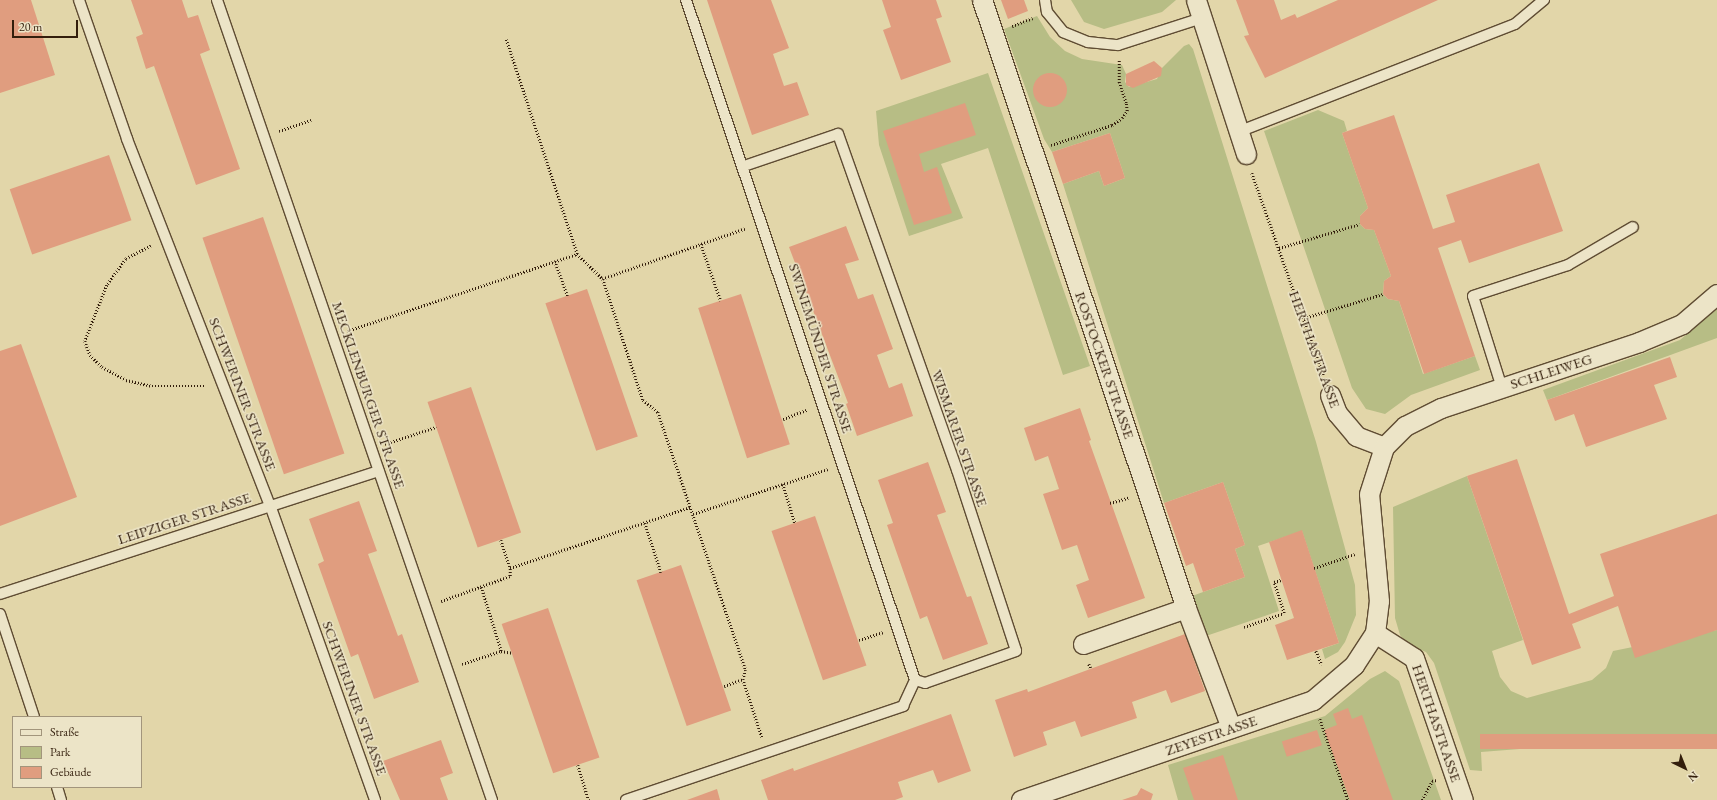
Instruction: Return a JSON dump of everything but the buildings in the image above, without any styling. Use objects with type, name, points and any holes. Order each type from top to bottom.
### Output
[{"type":"street","name":"ROSTOCKER STRASSE","points":[[982,0],[1186,608],[1231,728]]},
{"type":"street","points":[[1196,0],[1246,154]]},
{"type":"street","name":"SCHLEIWEG","points":[[1384,447],[1406,426],[1440,408],[1639,342],[1682,324],[1717,294]]},
{"type":"street","name":"HERTHASTRASSE","points":[[1330,395],[1336,413],[1356,436],[1384,447]]},
{"type":"street","points":[[1375,632],[1380,601],[1369,494],[1384,447]]},
{"type":"street","points":[[1082,644],[1186,608]]},
{"type":"street","name":"HERTHASTRASSE","points":[[1375,632],[1414,658],[1463,800]]},
{"type":"street","name":"ZEYESTRASSE","points":[[1021,800],[1313,700],[1354,665],[1375,632]]},
{"type":"lane","name":"SCHWERINER STRASSE","points":[[78,0],[127,140],[270,505],[375,800]]},
{"type":"lane","name":"MECKLENBURGER STRASSE","points":[[217,0],[492,800]]},
{"type":"lane","name":"SWINEMÜNDER STRASSE","points":[[686,0],[763,222],[915,680]]},
{"type":"lane","points":[[1044,0],[1047,12],[1063,32],[1088,42],[1118,45],[1150,36],[1202,18]]},
{"type":"lane","points":[[1238,132],[1515,24],[1544,0]]},
{"type":"lane","name":"WISMARER STRASSE","points":[[744,166],[838,134],[957,470],[1016,651],[925,683],[915,680]]},
{"type":"lane","points":[[1502,388],[1473,296],[1568,265],[1633,227]]},
{"type":"lane","name":"LEIPZIGER STRASSE","points":[[0,594],[378,471]]},
{"type":"lane","points":[[0,614],[34,716]]},
{"type":"lane","points":[[626,800],[766,750],[903,706],[915,680]]},
{"type":"lane","points":[[57,788],[61,800]]},
{"type":"path","points":[[993,33],[1047,12]]},
{"type":"path","points":[[506,39],[577,254],[603,279],[643,400],[658,412],[746,670],[743,679],[766,750]]},
{"type":"path","points":[[1032,151],[1112,125],[1122,118],[1126,103],[1119,83],[1118,45]]},
{"type":"path","points":[[264,136],[311,120]]},
{"type":"path","name":"HERTHASTRASSE","points":[[1246,154],[1330,395]]},
{"type":"path","points":[[603,279],[763,222]]},
{"type":"path","points":[[1279,248],[1360,224]]},
{"type":"path","points":[[166,241],[126,259],[108,285],[85,341],[90,355],[102,367],[126,380],[152,386],[194,388],[222,384]]},
{"type":"path","points":[[701,244],[721,301]]},
{"type":"path","points":[[332,336],[577,254]]},
{"type":"path","points":[[555,261],[568,296]]},
{"type":"path","points":[[1304,318],[1383,294]]},
{"type":"path","points":[[783,419],[823,404]]},
{"type":"path","points":[[371,448],[436,427]]},
{"type":"path","points":[[693,514],[843,464]]},
{"type":"path","points":[[783,484],[795,523]]},
{"type":"path","points":[[510,568],[690,507]]},
{"type":"path","points":[[644,523],[661,572]]},
{"type":"path","points":[[425,606],[510,576],[510,568],[501,540]]},
{"type":"path","points":[[1314,568],[1374,547]]},
{"type":"path","points":[[1244,627],[1284,613],[1274,582],[1281,580]]},
{"type":"path","points":[[481,587],[501,651]]},
{"type":"path","points":[[858,640],[897,627]]},
{"type":"path","points":[[1316,650],[1323,669]]},
{"type":"path","points":[[446,669],[501,651],[512,653]]},
{"type":"path","points":[[724,686],[743,679]]},
{"type":"path","points":[[1313,700],[1348,800]]},
{"type":"path","points":[[578,765],[589,800]]},
{"type":"green space","points":[[1071,0],[1176,0],[1162,12],[1104,29],[1084,22]]},
{"type":"green space","points":[[1037,16],[1050,37],[1065,51],[1082,59],[1122,65],[1126,74],[1125,82],[1129,87],[1157,79],[1162,68],[1184,46],[1189,44],[1193,49],[1316,442],[1355,585],[1356,615],[1345,642],[1338,652],[1325,659],[1322,649],[1339,643],[1302,531],[1258,546],[1279,611],[1206,636],[1192,596],[1245,577],[1235,549],[1245,545],[1223,482],[1164,503],[1063,184],[1099,171],[1104,186],[1125,178],[1110,133],[1052,152],[1044,139],[1004,29]]},
{"type":"green space","points":[[988,73],[1090,366],[1063,375],[988,148],[941,164],[963,218],[909,236],[879,145],[876,111]]},
{"type":"green space","points":[[1318,110],[1344,121],[1347,131],[1342,133],[1368,208],[1360,216],[1360,224],[1365,229],[1374,230],[1391,276],[1384,281],[1383,294],[1388,299],[1399,301],[1423,374],[1475,356],[1480,370],[1411,395],[1385,414],[1366,409],[1352,388],[1264,131]]},
{"type":"green space","points":[[1717,309],[1717,338],[1547,400],[1543,390],[1680,340]]},
{"type":"green space","points":[[1467,476],[1523,640],[1492,651],[1500,677],[1511,691],[1527,698],[1592,680],[1606,668],[1613,651],[1717,630],[1717,734],[1481,752],[1482,771],[1470,770],[1434,663],[1426,652],[1408,645],[1400,635],[1395,618],[1393,507]]},
{"type":"green space","points":[[1385,671],[1399,681],[1441,800],[1178,800],[1168,765],[1325,716],[1370,679]]}]
